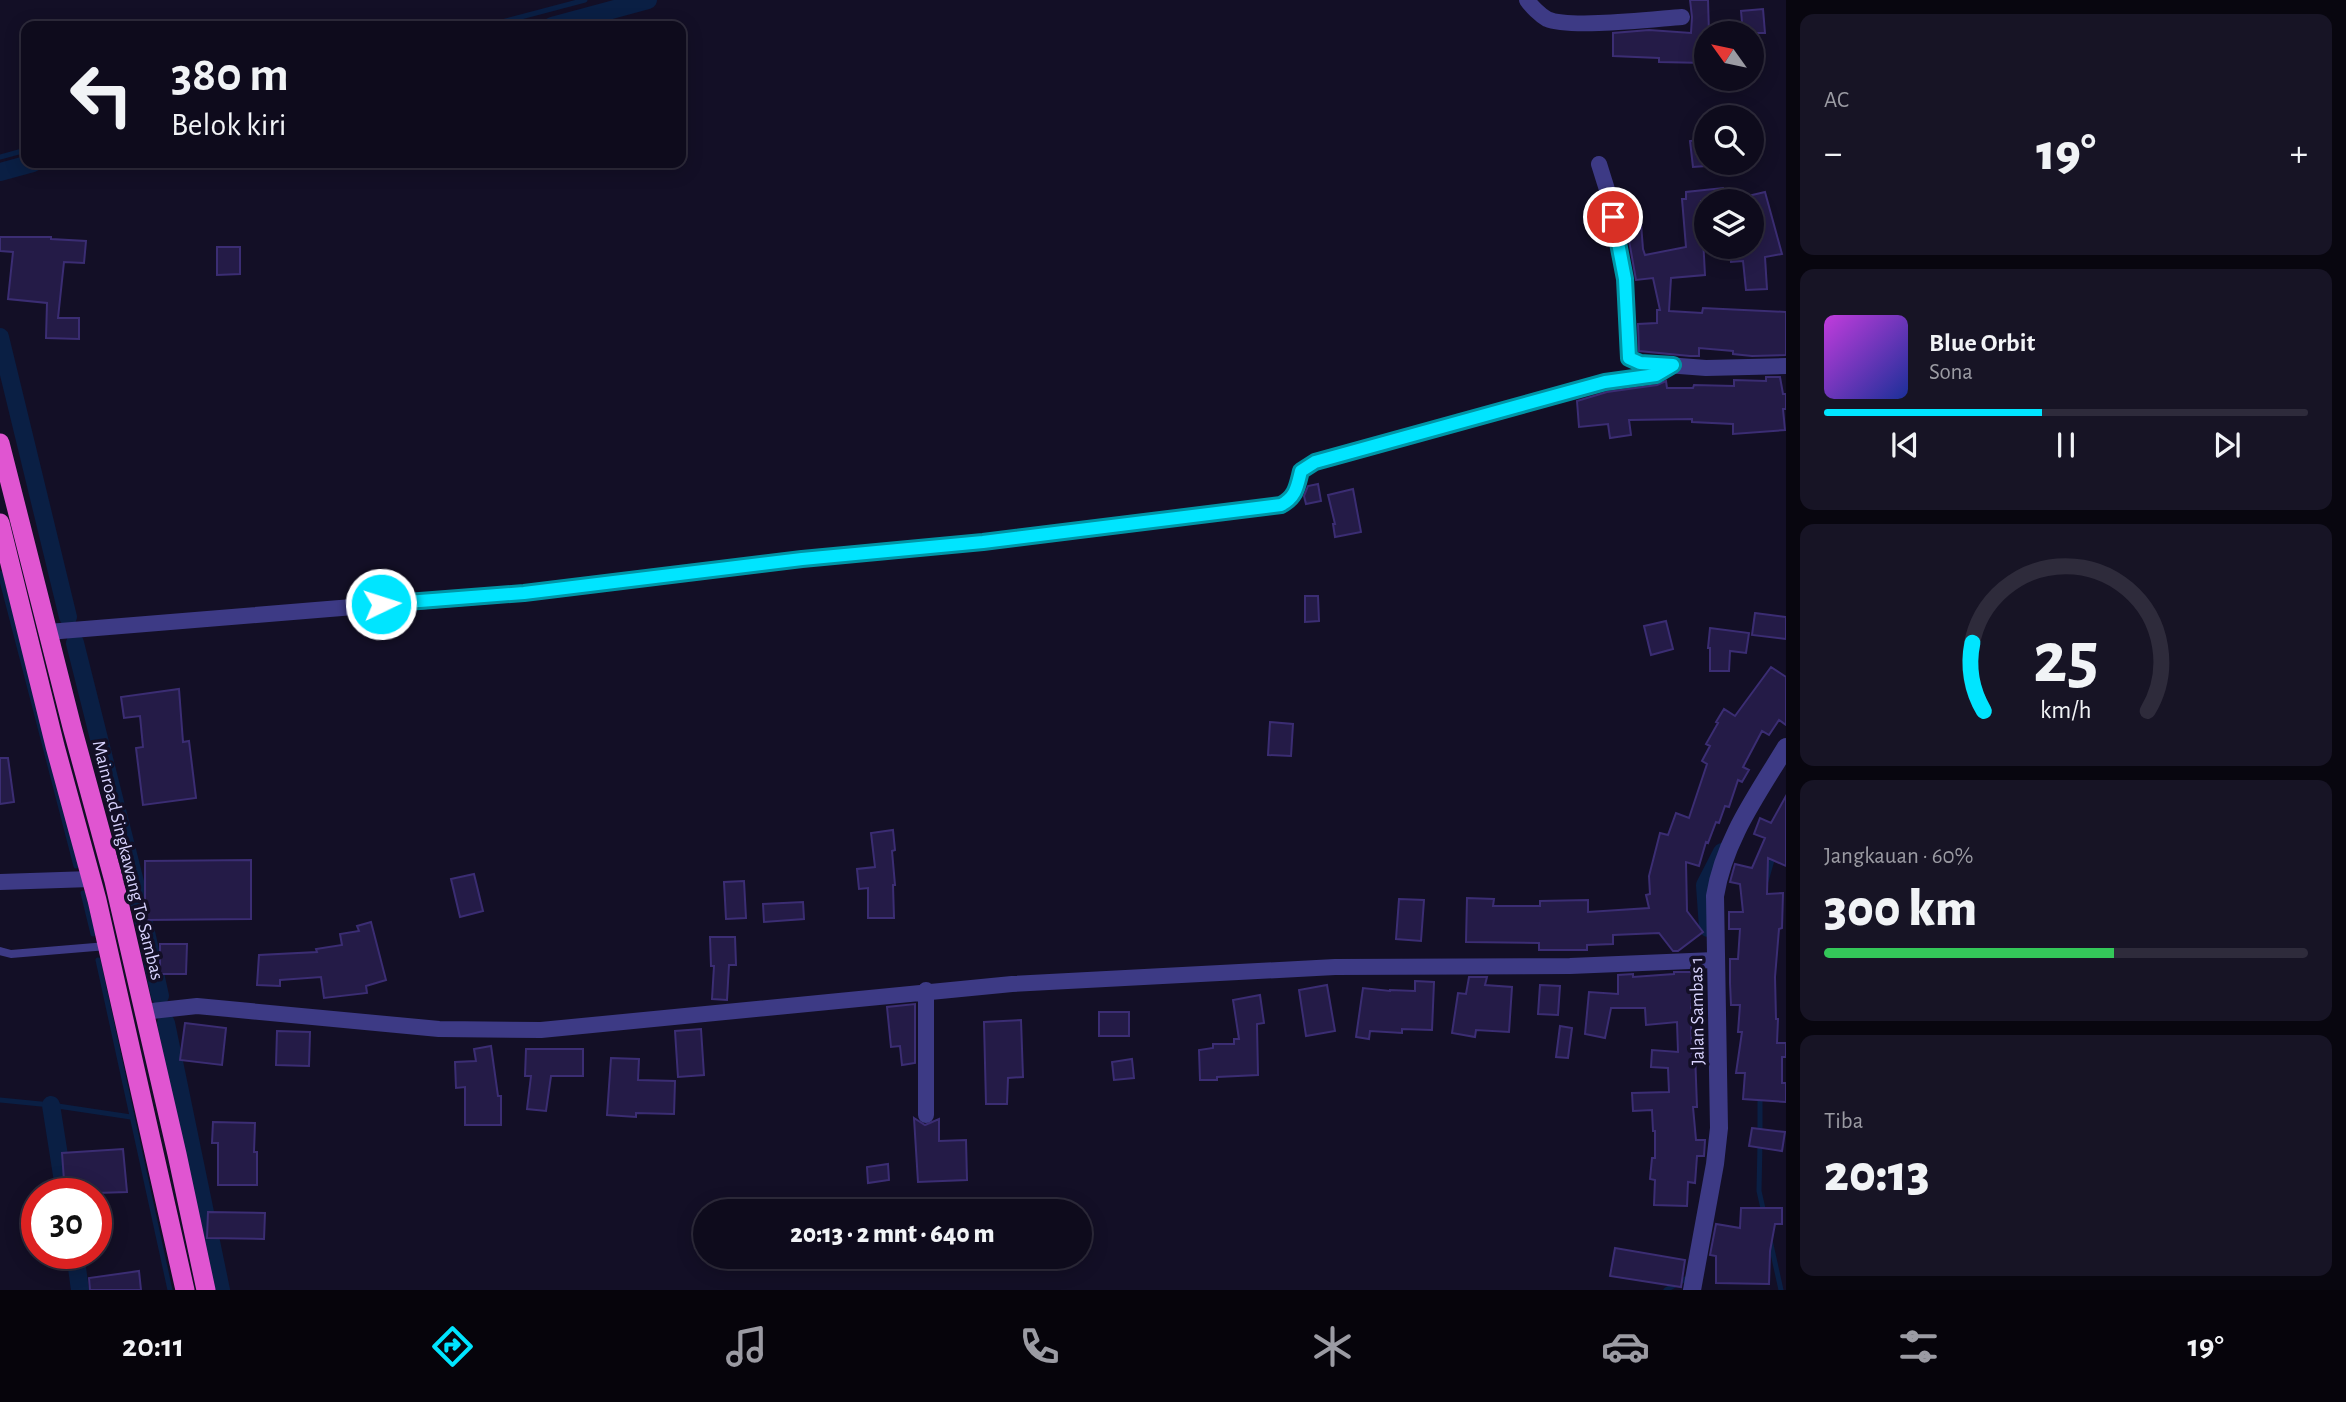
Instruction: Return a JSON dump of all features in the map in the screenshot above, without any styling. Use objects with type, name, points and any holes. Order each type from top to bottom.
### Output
[{"type":"highway","name":"Mainroad Singkawang To Sambas","points":[[0,443],[114,881],[206,1290]]},
{"type":"highway","points":[[0,523],[91,879],[185,1290]]},
{"type":"highway","points":[[6,548],[27,548]]},
{"type":"highway","points":[[152,1138],[171,1130]]},
{"type":"street","points":[[1527,0],[1546,18],[1564,21],[1602,22],[1682,17]]},
{"type":"street","points":[[1599,164],[1609,196],[1625,279],[1629,358],[1640,363],[1734,369],[1786,366]]},
{"type":"street","points":[[48,632],[524,593],[802,559],[983,542],[1281,505],[1295,493],[1301,471],[1315,462],[1605,382],[1656,375],[1673,365]]},
{"type":"street","name":"Jalan Sambas 1","points":[[1692,1290],[1716,1164],[1719,1128],[1714,896],[1726,849],[1786,747]]},
{"type":"street","points":[[0,881],[91,879]]},
{"type":"street","points":[[143,1012],[197,1006],[439,1029],[530,1030],[849,1001],[926,990],[1012,984],[1335,967],[1570,966],[1715,960]]},
{"type":"street","points":[[926,990],[926,1115]]},
{"type":"lane","points":[[0,951],[11,954],[107,946]]},
{"type":"building","points":[[1690,0],[1708,0],[1709,21],[1694,21],[1694,63],[1659,62],[1659,58],[1613,56],[1613,33],[1649,30],[1691,33]]},
{"type":"building","points":[[1763,9],[1764,21],[1742,21],[1741,11]]},
{"type":"building","points":[[1694,140],[1694,167],[1693,167],[1690,141]]},
{"type":"building","points":[[1694,191],[1694,259],[1704,259],[1705,275],[1671,278],[1669,311],[1702,313],[1703,308],[1786,312],[1786,355],[1752,356],[1733,354],[1733,351],[1699,348],[1699,356],[1639,351],[1638,324],[1657,323],[1657,310],[1660,310],[1653,278],[1636,280],[1624,212],[1640,211],[1645,255],[1686,247],[1682,199],[1686,199],[1686,192]]},
{"type":"building","points":[[1764,192],[1782,254],[1765,257],[1767,289],[1746,290],[1743,261],[1731,262],[1731,259],[1764,259]]},
{"type":"building","points":[[0,237],[51,237],[86,241],[84,263],[64,262],[58,318],[79,318],[79,339],[46,338],[47,303],[8,299],[13,252],[0,251]]},
{"type":"building","points":[[217,247],[240,247],[240,274],[217,275]]},
{"type":"building","points":[[1766,377],[1780,377],[1783,394],[1786,394],[1786,409],[1783,409],[1785,430],[1733,434],[1733,424],[1692,422],[1692,419],[1629,420],[1631,435],[1610,438],[1608,424],[1579,427],[1577,401],[1607,392],[1657,385],[1666,381],[1667,388],[1693,388],[1694,385],[1734,386],[1734,380],[1766,381]]},
{"type":"building","points":[[1318,484],[1321,501],[1306,504],[1304,496],[1308,486]]},
{"type":"building","points":[[1353,489],[1361,532],[1335,537],[1335,524],[1328,495]]},
{"type":"building","points":[[1305,596],[1318,596],[1319,621],[1305,622]]},
{"type":"building","points":[[1755,613],[1786,617],[1786,639],[1752,635]]},
{"type":"building","points":[[1666,621],[1673,649],[1651,655],[1644,626]]},
{"type":"building","points":[[1710,628],[1749,633],[1746,653],[1730,651],[1729,671],[1710,671]]},
{"type":"building","points":[[1771,667],[1786,677],[1786,725],[1779,720],[1769,735],[1762,731],[1743,767],[1749,770],[1742,782],[1738,780],[1729,807],[1725,806],[1719,823],[1716,822],[1708,843],[1706,842],[1699,866],[1686,862],[1687,911],[1703,932],[1678,951],[1673,951],[1659,933],[1613,935],[1613,944],[1587,945],[1587,950],[1539,950],[1539,943],[1466,942],[1467,898],[1494,899],[1493,906],[1540,906],[1540,901],[1588,900],[1588,912],[1649,908],[1646,895],[1650,894],[1649,876],[1660,833],[1668,835],[1676,813],[1689,818],[1707,764],[1702,761],[1710,746],[1706,744],[1718,723],[1716,722],[1724,709],[1735,716]]},
{"type":"building","points":[[179,689],[183,742],[189,741],[196,798],[143,805],[136,748],[143,747],[140,716],[124,718],[121,697]]},
{"type":"building","points":[[1270,722],[1293,724],[1291,756],[1268,755]]},
{"type":"building","points":[[0,758],[8,758],[14,802],[0,804]]},
{"type":"building","points":[[1786,796],[1786,866],[1768,858],[1767,894],[1783,893],[1782,928],[1779,929],[1775,977],[1777,1043],[1786,1043],[1786,1057],[1782,1057],[1782,1083],[1786,1083],[1786,1102],[1743,1099],[1745,1073],[1736,1073],[1742,1032],[1738,1032],[1740,1005],[1731,1005],[1730,983],[1730,959],[1738,959],[1740,929],[1729,929],[1729,912],[1743,912],[1740,884],[1730,882],[1735,864],[1752,868],[1765,838],[1754,834],[1760,818],[1771,823]]},
{"type":"building","points":[[893,830],[894,918],[868,918],[868,888],[859,889],[857,869],[875,867],[871,833]]},
{"type":"building","points":[[251,860],[251,919],[145,920],[145,861]]},
{"type":"building","points":[[474,874],[483,911],[460,917],[451,879]]},
{"type":"building","points":[[744,881],[746,918],[726,919],[724,882]]},
{"type":"building","points":[[1399,899],[1424,900],[1421,941],[1396,939]]},
{"type":"building","points":[[803,902],[804,919],[764,922],[763,904]]},
{"type":"building","points":[[371,922],[386,980],[366,986],[367,993],[324,998],[321,977],[280,980],[280,986],[257,985],[259,955],[317,952],[316,949],[342,945],[340,934],[359,931],[357,926]]},
{"type":"building","points":[[710,937],[735,937],[736,965],[729,965],[727,1000],[712,999],[714,966],[711,966]]},
{"type":"building","points":[[160,944],[187,944],[186,974],[160,974]]},
{"type":"building","points":[[1694,972],[1691,1008],[1696,1007],[1697,1021],[1691,1021],[1697,1107],[1693,1107],[1696,1140],[1705,1140],[1704,1156],[1697,1156],[1695,1183],[1688,1182],[1687,1206],[1654,1205],[1655,1180],[1650,1179],[1652,1158],[1655,1158],[1652,1110],[1633,1111],[1632,1093],[1669,1092],[1668,1068],[1651,1067],[1652,1050],[1678,1052],[1677,1022],[1646,1025],[1645,1008],[1611,1008],[1605,1038],[1585,1034],[1589,992],[1618,994],[1618,975],[1633,974],[1633,977]]},
{"type":"building","points":[[1469,977],[1487,977],[1485,985],[1512,987],[1509,1032],[1476,1030],[1475,1037],[1452,1033],[1458,993],[1466,994]]},
{"type":"building","points":[[1415,981],[1434,982],[1432,1030],[1402,1029],[1402,1033],[1370,1031],[1369,1039],[1356,1037],[1363,988],[1415,991]]},
{"type":"building","points":[[1327,985],[1335,1031],[1306,1036],[1299,990]]},
{"type":"building","points":[[1540,985],[1560,986],[1558,1015],[1538,1014]]},
{"type":"building","points":[[1260,995],[1264,1023],[1257,1024],[1258,1075],[1200,1080],[1199,1050],[1213,1048],[1213,1044],[1234,1044],[1234,1039],[1239,1039],[1233,1000]]},
{"type":"building","points":[[915,1004],[915,1063],[902,1065],[900,1046],[891,1047],[887,1007]]},
{"type":"building","points":[[1099,1012],[1129,1012],[1129,1036],[1099,1036]]},
{"type":"building","points":[[1021,1020],[1023,1077],[1008,1078],[1007,1104],[986,1104],[984,1022]]},
{"type":"building","points":[[185,1023],[226,1028],[222,1065],[180,1060]]},
{"type":"building","points":[[1560,1026],[1572,1028],[1568,1058],[1556,1057]]},
{"type":"building","points":[[701,1029],[704,1075],[678,1077],[675,1031]]},
{"type":"building","points":[[277,1031],[310,1032],[309,1066],[276,1065]]},
{"type":"building","points":[[491,1046],[498,1096],[501,1096],[501,1125],[465,1125],[465,1087],[456,1088],[455,1062],[476,1061],[474,1049]]},
{"type":"building","points":[[526,1049],[583,1049],[583,1076],[551,1076],[546,1111],[527,1109],[531,1076],[525,1076]]},
{"type":"building","points":[[611,1058],[639,1059],[638,1080],[675,1081],[674,1114],[636,1113],[636,1117],[607,1115]]},
{"type":"building","points":[[1132,1059],[1134,1078],[1114,1080],[1112,1062]]},
{"type":"building","points":[[914,1118],[925,1125],[939,1119],[939,1141],[966,1140],[967,1180],[918,1182]]},
{"type":"building","points":[[213,1122],[255,1123],[257,1185],[218,1185],[218,1143],[212,1143]]},
{"type":"building","points":[[1752,1128],[1785,1132],[1782,1151],[1749,1146]]},
{"type":"building","points":[[123,1149],[127,1192],[112,1192],[112,1178],[64,1178],[62,1153]]},
{"type":"building","points":[[888,1164],[889,1180],[868,1183],[867,1167]]},
{"type":"building","points":[[1741,1208],[1782,1208],[1782,1224],[1775,1224],[1770,1251],[1769,1284],[1716,1283],[1716,1256],[1710,1255],[1716,1224],[1740,1228]]},
{"type":"building","points":[[208,1212],[265,1213],[264,1239],[207,1238]]},
{"type":"building","points":[[1615,1248],[1685,1260],[1681,1287],[1610,1276]]},
{"type":"building","points":[[139,1271],[141,1290],[90,1290],[89,1278]]},
{"type":"waterway","points":[[506,21],[585,0]]},
{"type":"waterway","points":[[570,21],[648,0]]},
{"type":"waterway","points":[[0,157],[21,151]]},
{"type":"waterway","points":[[0,172],[21,166]]},
{"type":"waterway","points":[[0,337],[68,617]]},
{"type":"waterway","points":[[0,573],[76,866]]},
{"type":"waterway","points":[[75,643],[135,882],[160,996]]},
{"type":"waterway","points":[[1708,928],[1705,885],[1722,852]]},
{"type":"waterway","points":[[1766,881],[1774,853]]},
{"type":"waterway","points":[[83,893],[93,934]]},
{"type":"waterway","points":[[98,960],[170,1290]]},
{"type":"waterway","points":[[166,1023],[221,1290]]},
{"type":"waterway","points":[[1760,1094],[1760,1133]]},
{"type":"waterway","points":[[0,1100],[131,1117]]},
{"type":"waterway","points":[[51,1105],[62,1178]]},
{"type":"waterway","points":[[1760,1143],[1759,1191],[1764,1213]]},
{"type":"waterway","points":[[1770,1240],[1781,1290]]},
{"type":"waterway","points":[[77,1269],[80,1290]]},
{"type":"waterway","points":[[1666,1290],[1691,1276]]},
{"type":"route","points":[[381,604],[524,593],[802,559],[983,542],[1281,505],[1295,493],[1301,471],[1315,462],[1605,382],[1656,375],[1673,365],[1640,363],[1629,358],[1625,279],[1613,217]]}]
